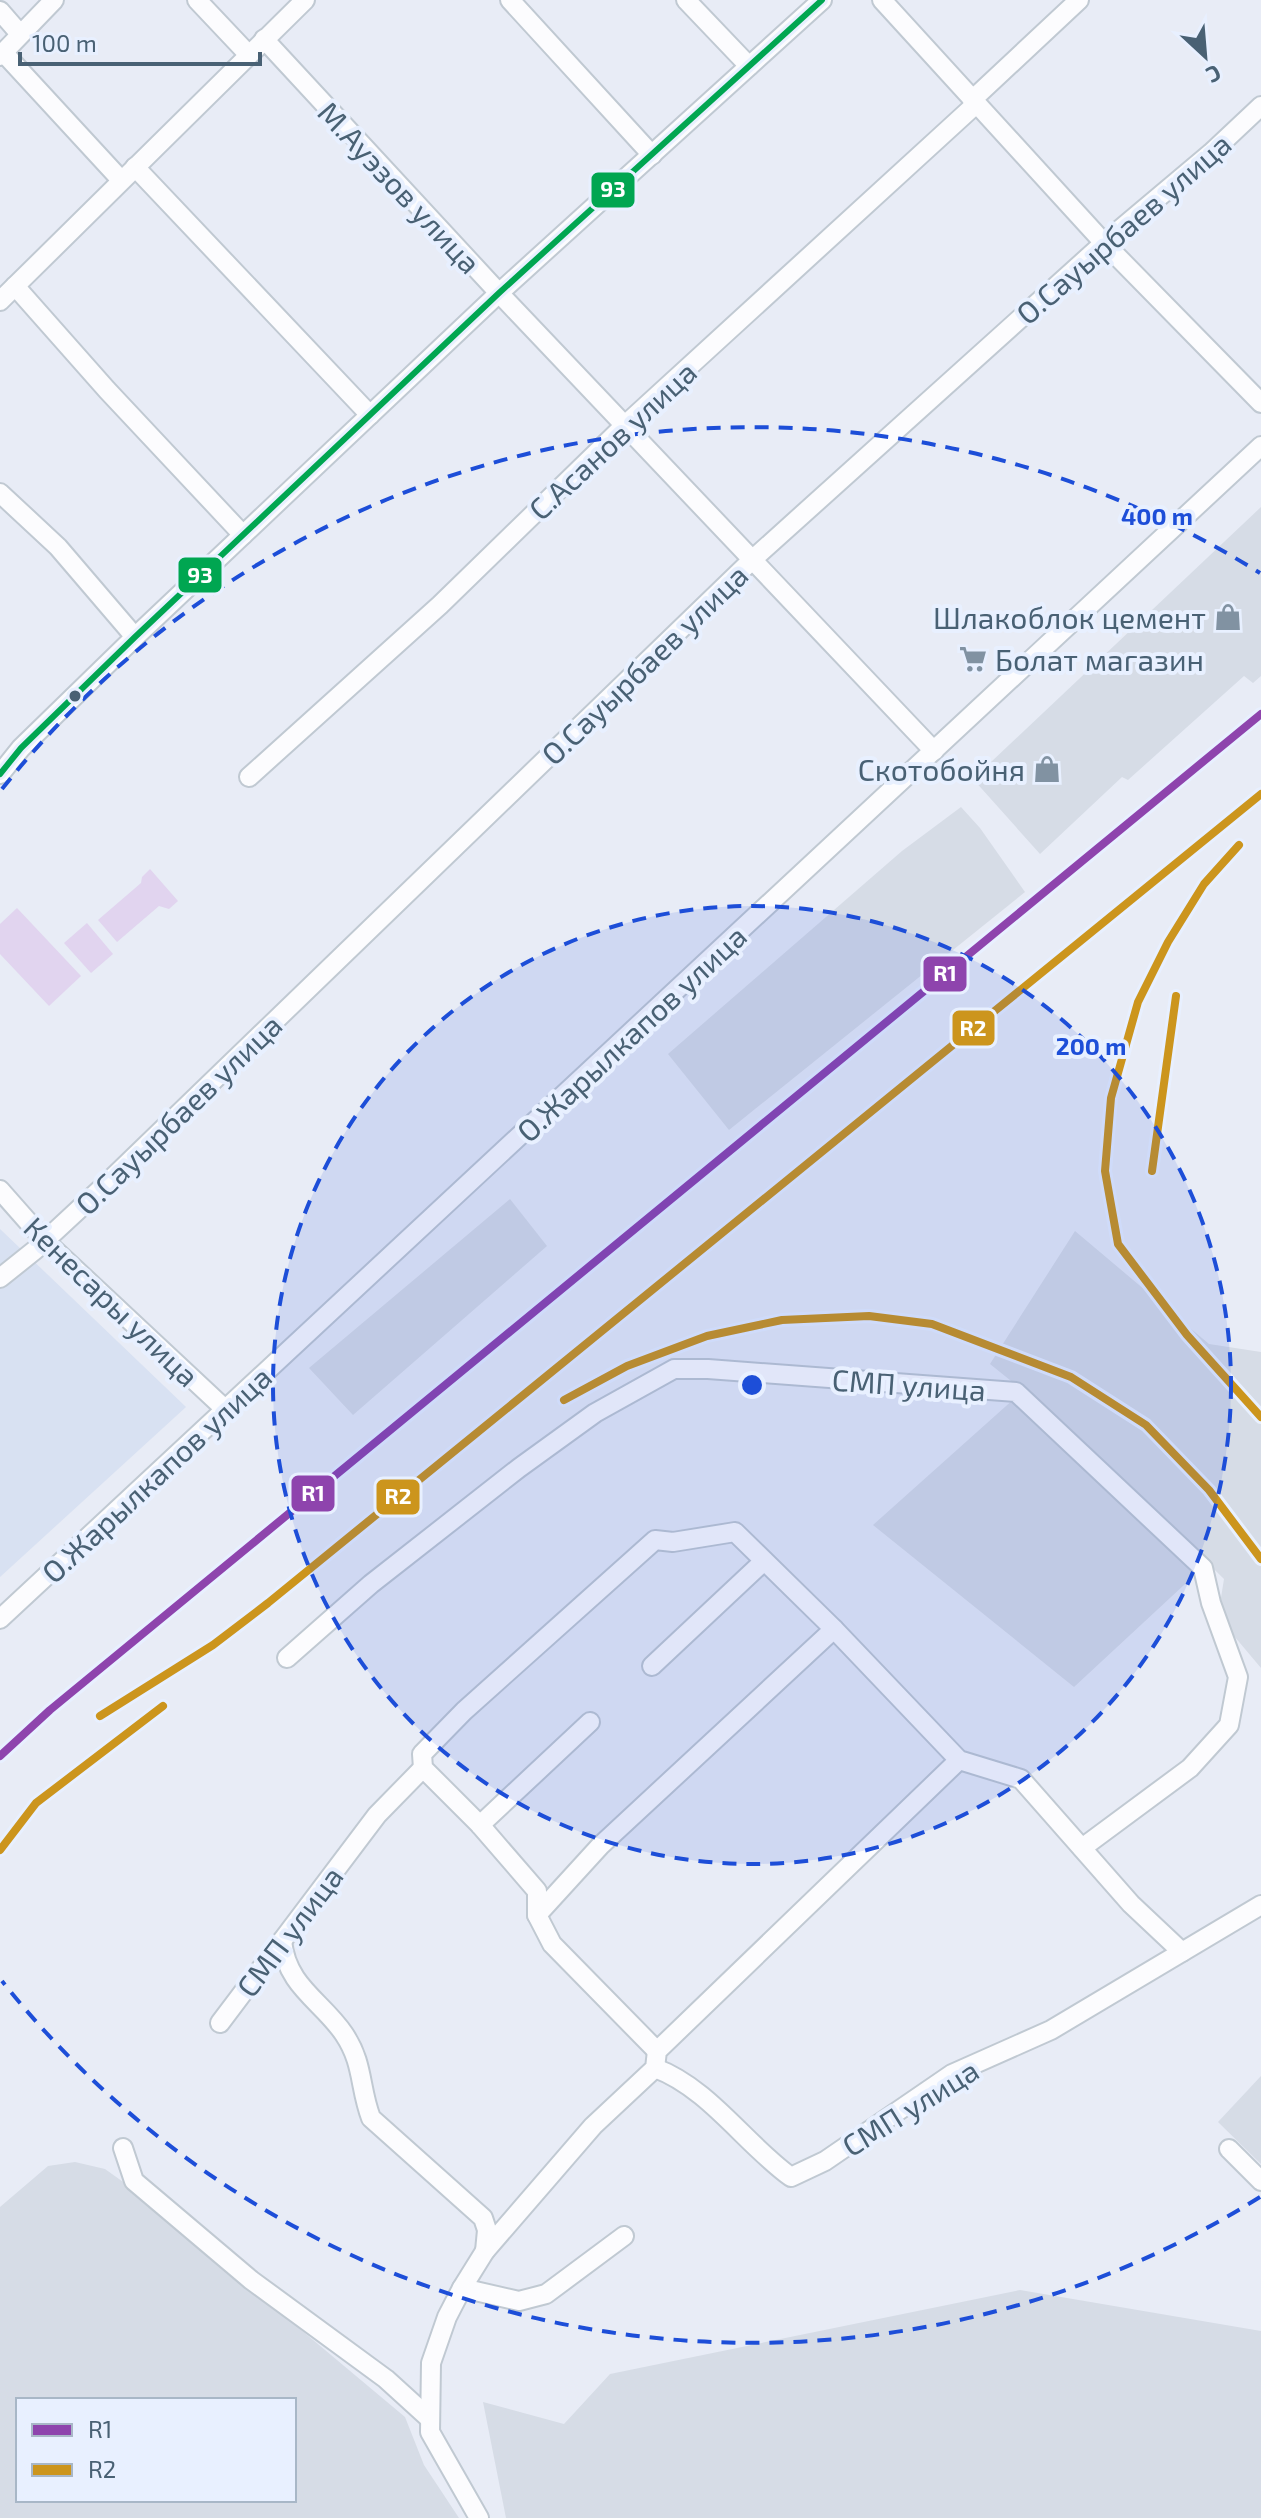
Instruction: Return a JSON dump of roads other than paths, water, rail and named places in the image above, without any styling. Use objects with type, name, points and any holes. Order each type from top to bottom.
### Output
[{"type":"street","points":[[54,0],[2,54],[121,180]]},
{"type":"street","points":[[197,0],[248,54]]},
{"type":"street","points":[[0,301],[305,0]]},
{"type":"street","points":[[510,0],[652,155]]},
{"type":"street","points":[[686,0],[749,66]]},
{"type":"street","points":[[0,774],[21,748],[135,637],[499,293],[822,0]]},
{"type":"street","points":[[882,0],[1104,243],[1261,403]]},
{"type":"street","name":"С.Асанов улица","points":[[249,777],[440,605],[624,426],[974,102],[1079,0]]},
{"type":"street","points":[[0,11],[20,34]]},
{"type":"street","name":"М.Ауэзов улица","points":[[264,39],[624,426],[934,751]]},
{"type":"street","name":"О.Сауырбаев улица","points":[[0,1278],[45,1241],[752,560],[1261,106]]},
{"type":"street","points":[[135,167],[370,415]]},
{"type":"street","points":[[15,286],[243,535]]},
{"type":"street","name":"О.Жарылкапов улица","points":[[0,1619],[1261,446]]},
{"type":"street","points":[[0,493],[58,547],[135,637]]},
{"type":"street","name":"Кенесары улица","points":[[0,1190],[45,1241],[226,1410]]},
{"type":"street","name":"СМП улица","points":[[287,1658],[371,1584],[519,1468],[595,1413],[674,1369],[1016,1392],[1203,1568],[1211,1603],[1238,1677],[1229,1725],[1190,1768],[1082,1848]]},
{"type":"street","name":"СМП улица","points":[[1182,1952],[1131,1904],[1021,1779],[959,1760],[834,1629],[735,1532],[673,1542],[655,1540],[464,1711],[422,1754],[423,1768],[480,1825],[537,1891],[537,1915],[552,1944],[656,2060],[714,2107],[773,2164],[791,2177],[825,2161],[952,2074],[1051,2030],[1261,1905]]},
{"type":"street","points":[[652,1666],[764,1561]]},
{"type":"street","points":[[537,1915],[600,1846],[834,1629]]},
{"type":"street","points":[[480,1825],[590,1722]]},
{"type":"street","points":[[430,2426],[431,2363],[447,2317],[485,2251],[593,2126],[656,2060],[959,1760]]},
{"type":"street","name":"СМП улица","points":[[220,2023],[377,1815],[423,1768]]},
{"type":"street","points":[[282,1941],[283,1952],[297,1981],[343,2032],[360,2064],[365,2102],[371,2118],[483,2218],[487,2230],[485,2251]]},
{"type":"street","points":[[123,2148],[134,2181],[251,2280],[386,2379],[430,2426],[479,2518]]},
{"type":"street","points":[[1229,2149],[1261,2181]]},
{"type":"street","points":[[462,2288],[519,2301],[546,2294],[624,2236]]},
{"type":"place","name":"Шлакоблок цемент","points":[[1228,617]]},
{"type":"place","name":"Болат магазин","points":[[973,659]]},
{"type":"place","name":"Скотобойня","points":[[1047,769]]}]
